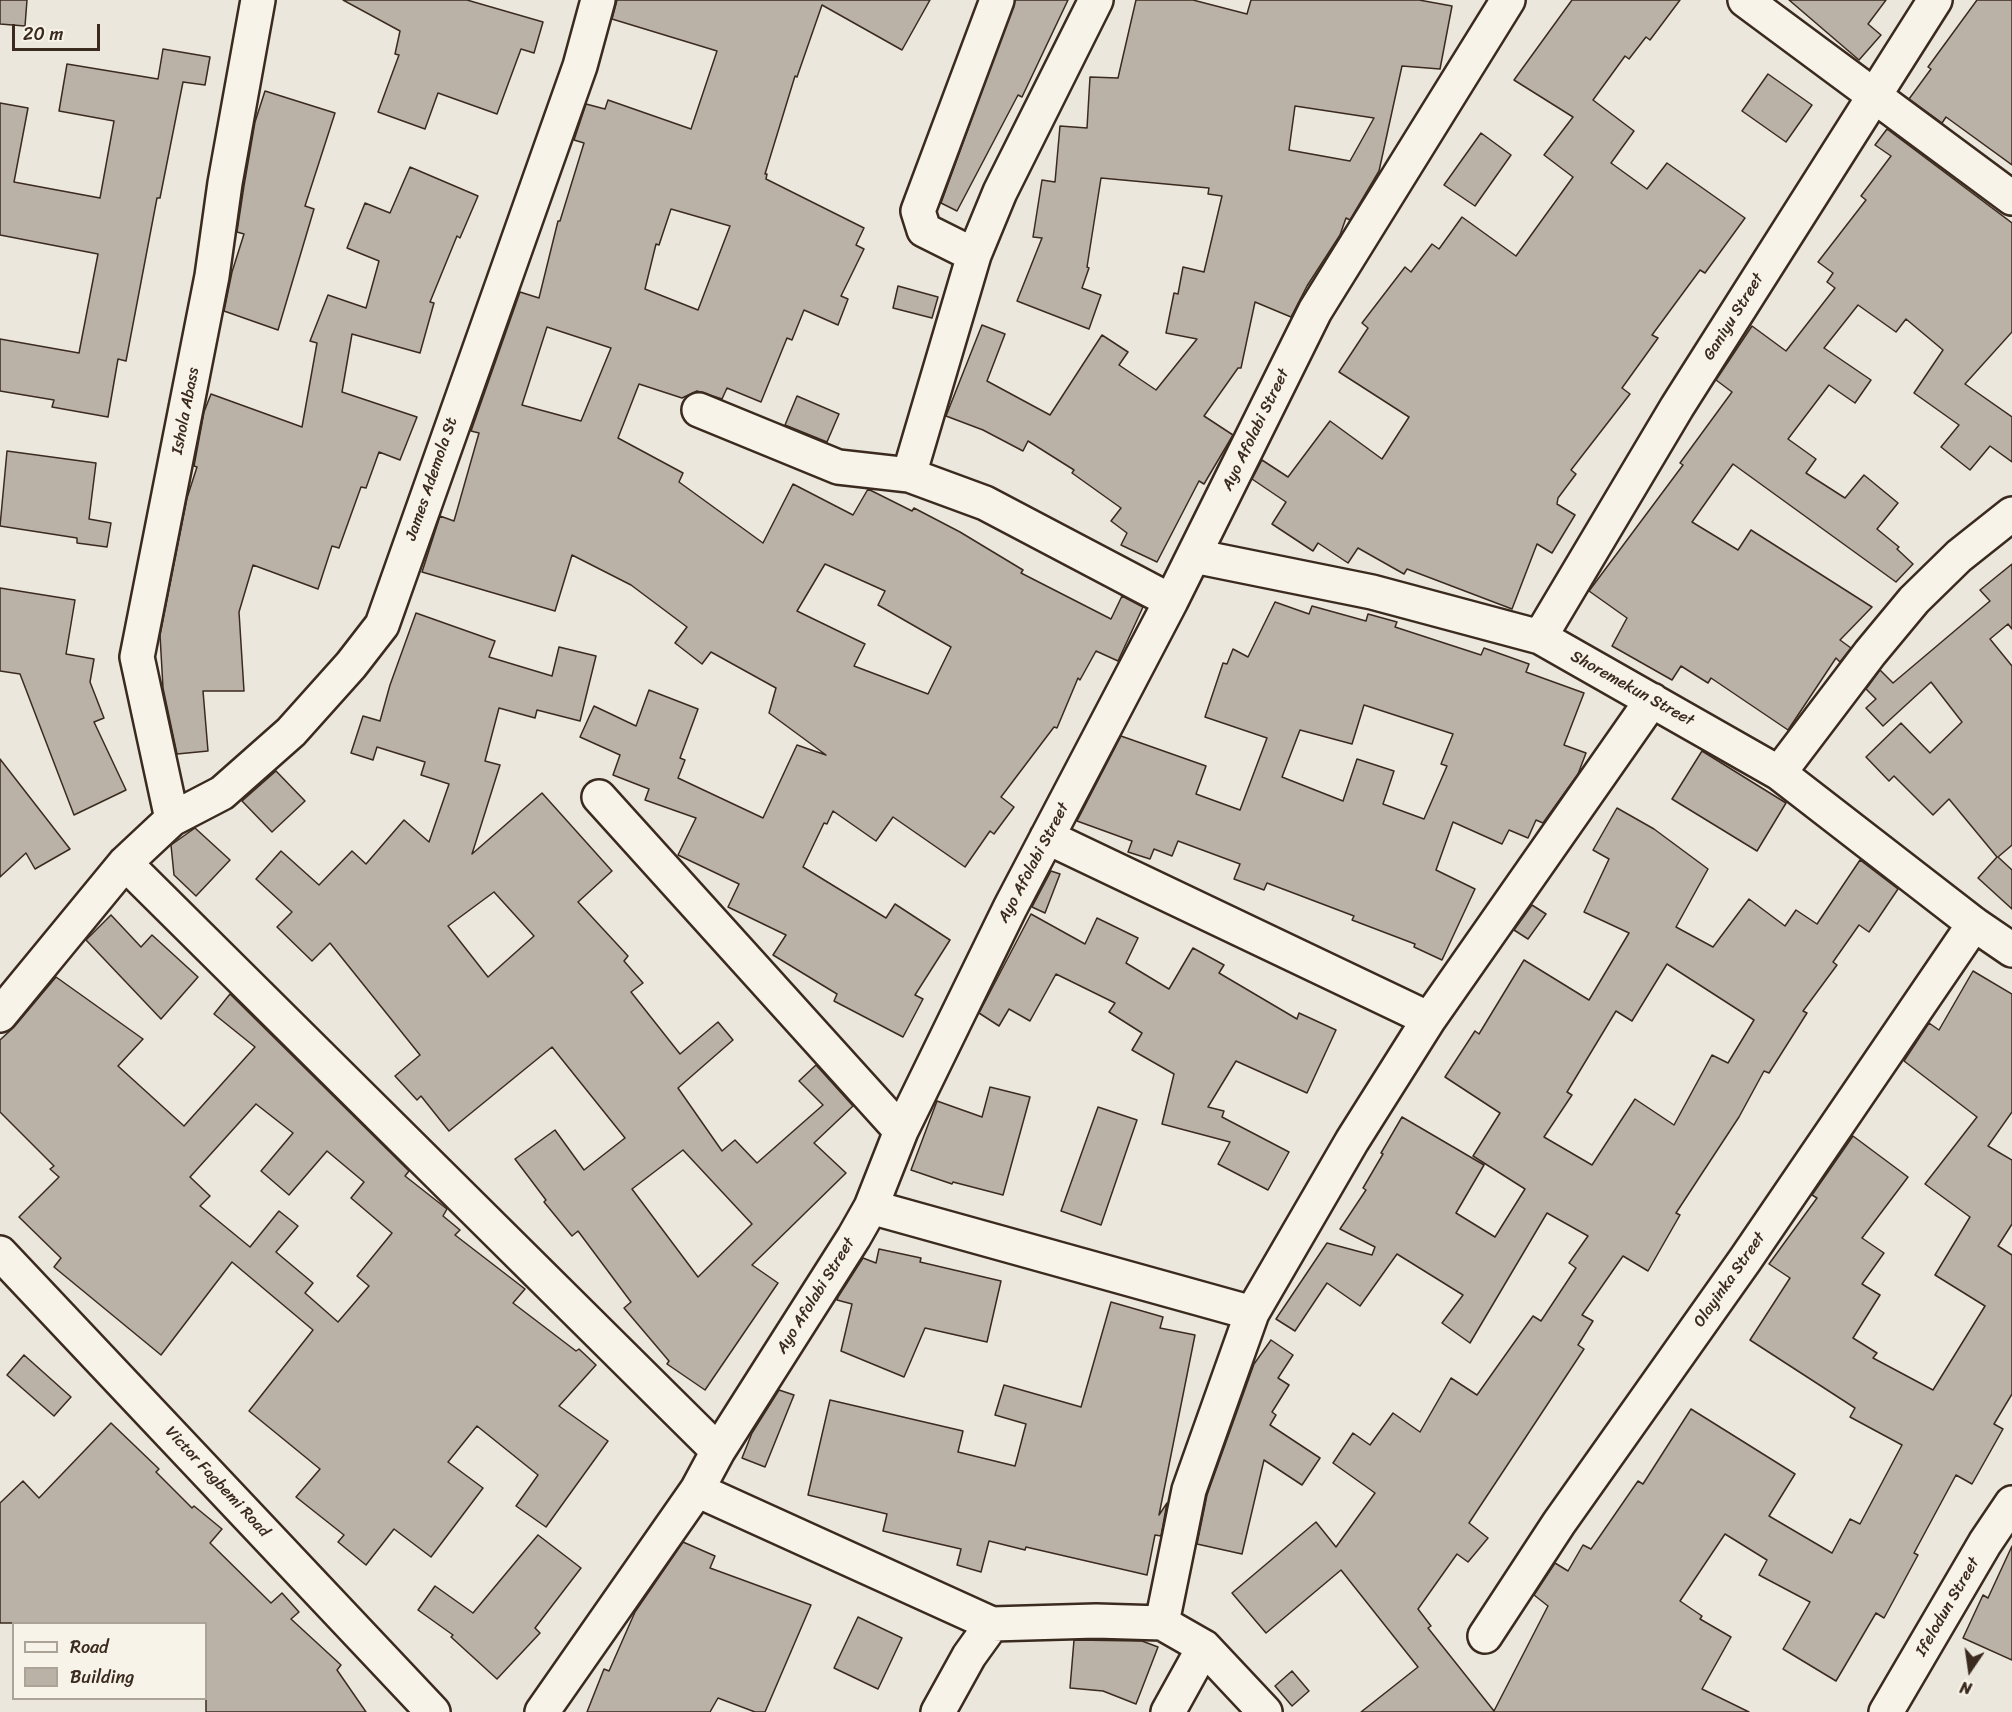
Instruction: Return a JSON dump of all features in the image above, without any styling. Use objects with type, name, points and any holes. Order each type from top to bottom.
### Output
[{"type":"street","name":"Ishola Abass","points":[[172,819],[137,657],[212,276],[225,183],[258,0]]},
{"type":"street","name":"James Ademola St","points":[[0,1015],[125,863],[172,819],[222,793],[291,732],[351,665],[382,625],[580,66],[598,0]]},
{"type":"street","points":[[974,255],[924,231],[918,212],[997,0]]},
{"type":"street","points":[[909,475],[974,255],[1000,192],[1096,0]]},
{"type":"street","name":"Ayo Afolabi Street","points":[[542,1712],[698,1490],[718,1451],[871,1207],[901,1131],[1047,837],[1194,556],[1315,311],[1508,0]]},
{"type":"street","points":[[1745,0],[2012,198]]},
{"type":"street","name":"Ganiyu Street","points":[[1540,637],[1677,407],[1935,0]]},
{"type":"street","points":[[699,410],[838,467],[909,475],[985,503],[1171,601]]},
{"type":"street","points":[[1779,773],[1870,652],[1914,600],[1959,556],[2012,514]]},
{"type":"street","name":"Shoremekun Street","points":[[1194,556],[1372,592],[1540,637],[1779,773],[1974,924],[2012,950]]},
{"type":"street","points":[[1162,1623],[1189,1490],[1252,1313],[1352,1141],[1430,1019],[1652,700]]},
{"type":"street","points":[[599,797],[901,1131]]},
{"type":"street","points":[[1047,837],[1430,1019]]},
{"type":"street","points":[[125,863],[718,1451]]},
{"type":"street","name":"Olayinka Street","points":[[1485,1636],[1559,1523],[1746,1260],[1974,924]]},
{"type":"street","points":[[871,1207],[1252,1313]]},
{"type":"street","name":"Victor Fagbemi Road","points":[[0,1253],[434,1712]]},
{"type":"street","points":[[698,1490],[992,1624],[1162,1623],[1204,1647],[1265,1712]]},
{"type":"street","name":"Ifelodun Street","points":[[1886,1712],[1985,1543],[2012,1503]]},
{"type":"street","points":[[938,1712],[969,1656],[992,1624]]},
{"type":"street","points":[[1168,1712],[1204,1647]]},
{"type":"building","points":[[0,0],[27,0],[25,26],[0,24]]},
{"type":"building","points":[[343,0],[467,0],[543,22],[534,53],[521,49],[497,114],[438,93],[425,129],[378,112],[399,55],[395,54],[400,31]]},
{"type":"building","points":[[617,0],[930,0],[902,50],[822,5],[797,77],[795,76],[765,174],[767,174],[766,179],[864,228],[856,245],[864,249],[841,296],[848,299],[838,325],[804,310],[792,340],[787,338],[761,402],[727,388],[722,399],[697,391],[682,398],[639,384],[618,438],[683,473],[679,482],[763,543],[793,484],[853,515],[868,489],[912,511],[914,508],[960,532],[1023,570],[1021,573],[1111,619],[1122,596],[1143,607],[1118,661],[1096,651],[1080,680],[1078,678],[1057,728],[1054,727],[1001,797],[1014,807],[994,834],[990,831],[965,867],[893,817],[876,841],[833,811],[827,824],[824,823],[803,867],[886,918],[895,904],[950,940],[915,995],[923,999],[903,1037],[834,1001],[837,994],[773,955],[786,935],[728,907],[739,884],[678,855],[696,818],[645,800],[649,789],[613,775],[620,755],[580,737],[594,706],[636,726],[649,690],[698,709],[680,758],[685,760],[678,778],[763,818],[797,745],[826,755],[769,713],[776,688],[711,652],[702,664],[675,643],[687,627],[631,585],[572,555],[555,611],[422,572],[440,516],[454,521],[479,433],[471,431],[520,292],[539,298],[558,221],[560,221],[584,143],[574,140],[586,104],[605,109],[608,100],[691,129],[717,51],[612,19]],"holes":[[[671,209],[730,226],[698,310],[645,289],[656,244],[659,245]],[[547,327],[611,348],[581,421],[522,405]],[[825,564],[885,591],[878,605],[951,647],[928,694],[854,666],[865,644],[797,611]]]},
{"type":"building","points":[[1015,0],[1068,0],[1022,97],[1018,95],[957,211],[941,203]]},
{"type":"building","points":[[1136,0],[1193,0],[1247,14],[1251,0],[1419,0],[1452,6],[1440,69],[1402,66],[1379,171],[1350,220],[1346,218],[1340,235],[1307,286],[1291,317],[1255,302],[1241,368],[1238,368],[1204,416],[1233,435],[1204,484],[1199,481],[1157,562],[1121,545],[1127,533],[1111,521],[1121,508],[1072,473],[1074,470],[1028,441],[1023,451],[983,430],[946,416],[982,325],[1005,334],[987,381],[1050,415],[1102,335],[1128,352],[1119,365],[1156,390],[1197,339],[1166,333],[1174,293],[1178,294],[1183,267],[1204,272],[1222,196],[1208,194],[1209,188],[1101,178],[1087,267],[1089,268],[1082,288],[1101,295],[1089,329],[1017,301],[1042,238],[1033,237],[1042,180],[1055,182],[1060,126],[1087,128],[1090,77],[1118,78]],"holes":[[[1295,106],[1374,118],[1350,161],[1289,150]]]},
{"type":"building","points":[[1572,0],[1680,0],[1650,40],[1646,37],[1629,59],[1625,56],[1593,100],[1634,131],[1611,163],[1647,189],[1667,163],[1745,218],[1705,273],[1700,270],[1652,335],[1658,338],[1622,388],[1630,394],[1571,470],[1576,474],[1558,498],[1557,504],[1575,515],[1552,553],[1537,544],[1512,609],[1407,569],[1404,574],[1358,548],[1348,563],[1318,543],[1313,551],[1272,524],[1286,502],[1252,479],[1262,460],[1288,477],[1330,421],[1382,459],[1409,417],[1339,372],[1368,328],[1362,323],[1405,267],[1411,272],[1432,244],[1439,249],[1462,217],[1516,256],[1573,177],[1544,155],[1573,117],[1514,80]]},
{"type":"building","points":[[1789,0],[1886,0],[1868,24],[1881,35],[1859,60]]},
{"type":"building","points":[[1977,0],[2012,0],[2012,165],[1946,117],[1942,123],[1909,99],[1931,69],[1928,67]]},
{"type":"building","points":[[163,49],[210,57],[205,85],[183,82],[160,198],[157,198],[126,361],[118,359],[108,417],[52,407],[54,400],[0,391],[0,339],[79,353],[98,254],[0,235],[0,103],[28,108],[14,182],[100,198],[114,121],[59,111],[67,64],[158,79]]},
{"type":"building","points":[[1768,74],[1812,105],[1786,142],[1742,111]]},
{"type":"building","points":[[265,91],[335,113],[305,206],[314,209],[278,330],[224,311],[232,272],[244,234],[237,232],[255,122]]},
{"type":"building","points":[[1887,129],[2012,223],[2012,332],[1965,384],[2012,417],[2012,462],[1990,446],[1970,470],[1941,447],[1959,425],[1914,393],[1943,350],[1906,319],[1896,332],[1858,305],[1824,348],[1871,380],[1855,403],[1829,385],[1788,439],[1816,459],[1806,473],[1845,498],[1864,475],[1898,503],[1877,529],[1899,547],[1897,549],[1913,564],[1896,582],[1733,464],[1692,522],[1738,550],[1751,530],[1872,607],[1840,640],[1851,648],[1840,662],[1836,658],[1788,730],[1711,678],[1708,683],[1681,666],[1672,680],[1612,646],[1627,618],[1589,591],[1683,465],[1680,463],[1732,392],[1716,380],[1752,326],[1786,351],[1835,288],[1827,282],[1833,273],[1818,262],[1866,200],[1861,196],[1891,156],[1875,145]]},
{"type":"building","points":[[1481,133],[1511,155],[1475,206],[1444,185]]},
{"type":"building","points":[[410,167],[478,196],[460,238],[457,236],[430,302],[434,303],[420,353],[352,334],[342,392],[417,417],[400,460],[379,452],[366,488],[361,487],[339,548],[332,546],[318,589],[253,565],[239,612],[244,691],[203,691],[208,751],[177,754],[163,688],[160,635],[187,498],[197,467],[194,466],[204,412],[211,394],[302,427],[317,343],[310,341],[328,295],[366,308],[379,261],[347,248],[365,203],[390,213]]},
{"type":"building","points":[[898,286],[938,297],[932,318],[893,308]]},
{"type":"building","points":[[797,396],[839,414],[827,442],[785,425]]},
{"type":"building","points":[[7,451],[96,463],[89,519],[111,523],[107,547],[77,543],[77,538],[0,526]]},
{"type":"building","points":[[2012,564],[2012,629],[2008,624],[1990,639],[2012,666],[2012,845],[1998,857],[2012,870],[2012,909],[1978,878],[1997,857],[1949,799],[1933,815],[1894,776],[1889,781],[1866,757],[1901,723],[1930,753],[1962,722],[1931,682],[1883,726],[1866,708],[1876,699],[1866,689],[1880,670],[1893,683],[1990,601],[1980,590]]},
{"type":"building","points":[[0,588],[75,600],[66,654],[94,659],[90,682],[104,718],[94,722],[126,790],[74,815],[20,674],[0,671]]},
{"type":"building","points":[[1275,602],[1309,614],[1312,606],[1366,621],[1368,614],[1397,622],[1395,627],[1481,655],[1484,648],[1529,664],[1526,672],[1584,693],[1564,745],[1586,753],[1578,774],[1543,823],[1536,820],[1528,838],[1509,830],[1502,844],[1453,822],[1436,870],[1475,889],[1442,960],[1414,947],[1415,944],[1352,920],[1354,916],[1267,883],[1264,890],[1234,879],[1240,864],[1178,841],[1172,856],[1154,849],[1150,859],[1128,852],[1132,841],[1077,821],[1121,736],[1206,766],[1196,794],[1240,810],[1267,738],[1205,717],[1223,663],[1227,664],[1233,649],[1248,657]],"holes":[[[1364,705],[1453,734],[1441,764],[1447,766],[1424,819],[1383,804],[1394,771],[1357,759],[1343,801],[1282,777],[1300,730],[1352,744]]]},
{"type":"building","points":[[416,613],[495,641],[489,657],[552,676],[559,647],[596,656],[580,721],[537,710],[535,718],[499,708],[485,761],[500,765],[472,854],[542,793],[612,871],[578,902],[628,956],[624,961],[643,983],[631,992],[680,1054],[718,1022],[733,1040],[678,1088],[722,1151],[735,1140],[757,1163],[823,1105],[799,1081],[816,1065],[853,1106],[814,1143],[846,1173],[752,1265],[778,1283],[705,1390],[667,1364],[669,1361],[624,1308],[631,1302],[578,1231],[572,1236],[544,1202],[546,1200],[515,1159],[555,1130],[584,1170],[625,1138],[552,1047],[449,1131],[421,1096],[417,1100],[395,1076],[420,1055],[330,943],[312,961],[277,927],[292,912],[256,879],[281,851],[319,885],[352,851],[366,864],[404,820],[429,842],[449,784],[421,775],[425,762],[377,747],[373,760],[351,753],[363,716],[380,721],[390,685]],"holes":[[[494,892],[534,936],[488,977],[448,926]],[[683,1150],[752,1224],[698,1277],[632,1189]]]},
{"type":"building","points":[[1702,751],[1786,803],[1757,851],[1672,799]]},
{"type":"building","points":[[0,759],[70,849],[35,869],[26,853],[0,877]]},
{"type":"building","points":[[276,771],[305,801],[272,832],[242,801]]},
{"type":"building","points":[[1617,808],[1654,829],[1708,869],[1676,927],[1713,947],[1749,899],[1785,926],[1796,910],[1817,924],[1860,860],[1898,889],[1869,932],[1859,925],[1833,962],[1837,965],[1803,1011],[1807,1013],[1769,1073],[1764,1071],[1739,1117],[1676,1213],[1680,1215],[1648,1271],[1623,1256],[1582,1315],[1593,1321],[1578,1345],[1584,1349],[1469,1523],[1488,1538],[1468,1562],[1457,1554],[1418,1609],[1431,1626],[1428,1628],[1494,1711],[1548,1606],[1534,1595],[1555,1563],[1568,1571],[1583,1545],[1591,1549],[1638,1481],[1643,1484],[1691,1409],[1795,1474],[1769,1516],[1832,1553],[1850,1519],[1860,1524],[1902,1445],[1850,1417],[1855,1408],[1750,1340],[1790,1278],[1769,1264],[1817,1198],[1812,1195],[1853,1136],[1908,1177],[1862,1238],[1884,1253],[1862,1284],[1880,1295],[1853,1338],[1877,1353],[1873,1358],[1933,1390],[1985,1306],[1935,1275],[1970,1217],[1925,1184],[1977,1117],[1904,1061],[1929,1023],[1939,1030],[1973,971],[2012,994],[2012,1112],[1988,1146],[2012,1160],[2012,1224],[1998,1246],[2012,1255],[2012,1394],[1994,1424],[2003,1429],[1972,1484],[1956,1475],[1914,1553],[1918,1555],[1884,1618],[1876,1613],[1836,1681],[1783,1649],[1810,1602],[1759,1575],[1767,1560],[1725,1534],[1680,1601],[1702,1616],[1700,1619],[1731,1637],[1702,1689],[1749,1712],[1361,1712],[1418,1667],[1341,1570],[1266,1633],[1232,1593],[1316,1522],[1336,1547],[1375,1493],[1333,1463],[1353,1433],[1370,1445],[1393,1413],[1420,1432],[1451,1378],[1477,1395],[1533,1316],[1541,1321],[1576,1268],[1569,1263],[1588,1236],[1547,1213],[1470,1343],[1442,1323],[1463,1295],[1397,1254],[1360,1306],[1327,1283],[1295,1331],[1276,1319],[1327,1243],[1372,1255],[1375,1247],[1340,1229],[1366,1190],[1363,1188],[1402,1117],[1484,1165],[1456,1213],[1495,1237],[1525,1189],[1473,1156],[1500,1113],[1445,1077],[1475,1031],[1479,1034],[1524,960],[1589,1000],[1629,933],[1584,912],[1609,859],[1593,850]],"holes":[[[1667,964],[1754,1020],[1728,1063],[1712,1055],[1674,1125],[1635,1099],[1592,1165],[1544,1137],[1572,1095],[1567,1092],[1616,1011],[1632,1021]]]},
{"type":"building","points":[[195,828],[230,860],[196,896],[174,875],[171,845]]},
{"type":"building","points":[[1051,871],[1060,874],[1045,913],[1032,907]]},
{"type":"building","points":[[1532,905],[1546,914],[1528,939],[1514,930]]},
{"type":"building","points":[[1031,914],[1085,944],[1097,918],[1138,938],[1126,963],[1169,989],[1193,948],[1224,965],[1219,973],[1297,1019],[1299,1013],[1336,1030],[1307,1093],[1236,1061],[1208,1107],[1224,1111],[1222,1117],[1289,1152],[1268,1190],[1218,1164],[1230,1142],[1162,1124],[1174,1074],[1132,1050],[1142,1033],[1109,1012],[1115,1003],[1056,974],[1030,1021],[1009,1009],[999,1026],[979,1013]]},
{"type":"building","points":[[111,915],[141,947],[152,935],[198,977],[161,1019],[86,940]]},
{"type":"building","points":[[56,977],[143,1039],[118,1066],[184,1126],[255,1047],[214,1014],[230,994],[409,1171],[405,1176],[447,1209],[443,1216],[460,1230],[455,1235],[525,1289],[513,1303],[576,1351],[579,1349],[596,1365],[559,1406],[608,1441],[546,1527],[516,1506],[538,1475],[477,1426],[448,1462],[483,1488],[431,1557],[394,1529],[366,1565],[338,1542],[344,1535],[296,1497],[320,1469],[249,1411],[313,1330],[232,1262],[161,1355],[54,1267],[61,1258],[19,1217],[59,1177],[50,1169],[54,1166],[0,1112],[0,1040],[14,1027]],"holes":[[[256,1104],[293,1133],[261,1171],[289,1195],[327,1151],[364,1182],[351,1198],[392,1233],[357,1276],[369,1286],[338,1322],[305,1293],[313,1283],[276,1252],[298,1226],[279,1211],[250,1247],[200,1206],[210,1196],[190,1177]]]},
{"type":"building","points":[[990,1087],[1030,1097],[1003,1195],[953,1182],[952,1184],[911,1170],[937,1101],[982,1117]]},
{"type":"building","points":[[1098,1107],[1137,1120],[1101,1225],[1061,1211]]},
{"type":"building","points":[[879,1249],[921,1258],[920,1262],[1001,1281],[987,1342],[925,1328],[904,1377],[841,1351],[852,1304],[837,1300],[838,1297],[863,1258],[876,1263]]},
{"type":"building","points":[[1111,1302],[1163,1317],[1160,1328],[1195,1335],[1159,1515],[1167,1503],[1161,1536],[1155,1535],[1147,1575],[1026,1547],[1025,1550],[989,1541],[981,1572],[957,1565],[961,1549],[883,1531],[887,1514],[808,1495],[830,1400],[963,1431],[958,1452],[1015,1466],[1026,1424],[995,1415],[1004,1385],[1081,1407]]},
{"type":"building","points":[[1271,1340],[1293,1355],[1278,1378],[1289,1385],[1272,1412],[1276,1415],[1270,1425],[1320,1458],[1302,1485],[1264,1460],[1242,1554],[1197,1544],[1207,1495],[1254,1364]]},
{"type":"building","points":[[24,1355],[71,1397],[54,1416],[7,1375]]},
{"type":"building","points":[[779,1390],[794,1395],[765,1467],[742,1458],[752,1433]]},
{"type":"building","points":[[111,1423],[159,1469],[156,1472],[192,1508],[194,1506],[222,1529],[210,1543],[271,1603],[282,1593],[299,1612],[291,1619],[341,1665],[337,1670],[366,1712],[206,1712],[207,1622],[0,1623],[0,1503],[23,1481],[39,1498]]},
{"type":"building","points":[[538,1535],[581,1568],[535,1628],[540,1633],[497,1679],[451,1637],[453,1635],[418,1610],[435,1586],[473,1613]]},
{"type":"building","points":[[683,1542],[715,1556],[710,1568],[811,1605],[765,1712],[755,1712],[718,1698],[710,1712],[587,1712],[604,1669],[609,1671],[635,1612]]},
{"type":"building","points":[[2012,1546],[2012,1660],[1963,1638],[1983,1595],[1988,1598]]},
{"type":"building","points":[[858,1617],[902,1638],[878,1689],[834,1668]]},
{"type":"building","points":[[1074,1640],[1142,1641],[1158,1647],[1136,1704],[1103,1691],[1070,1688]]},
{"type":"building","points":[[1292,1671],[1309,1691],[1292,1706],[1275,1686]]}]
